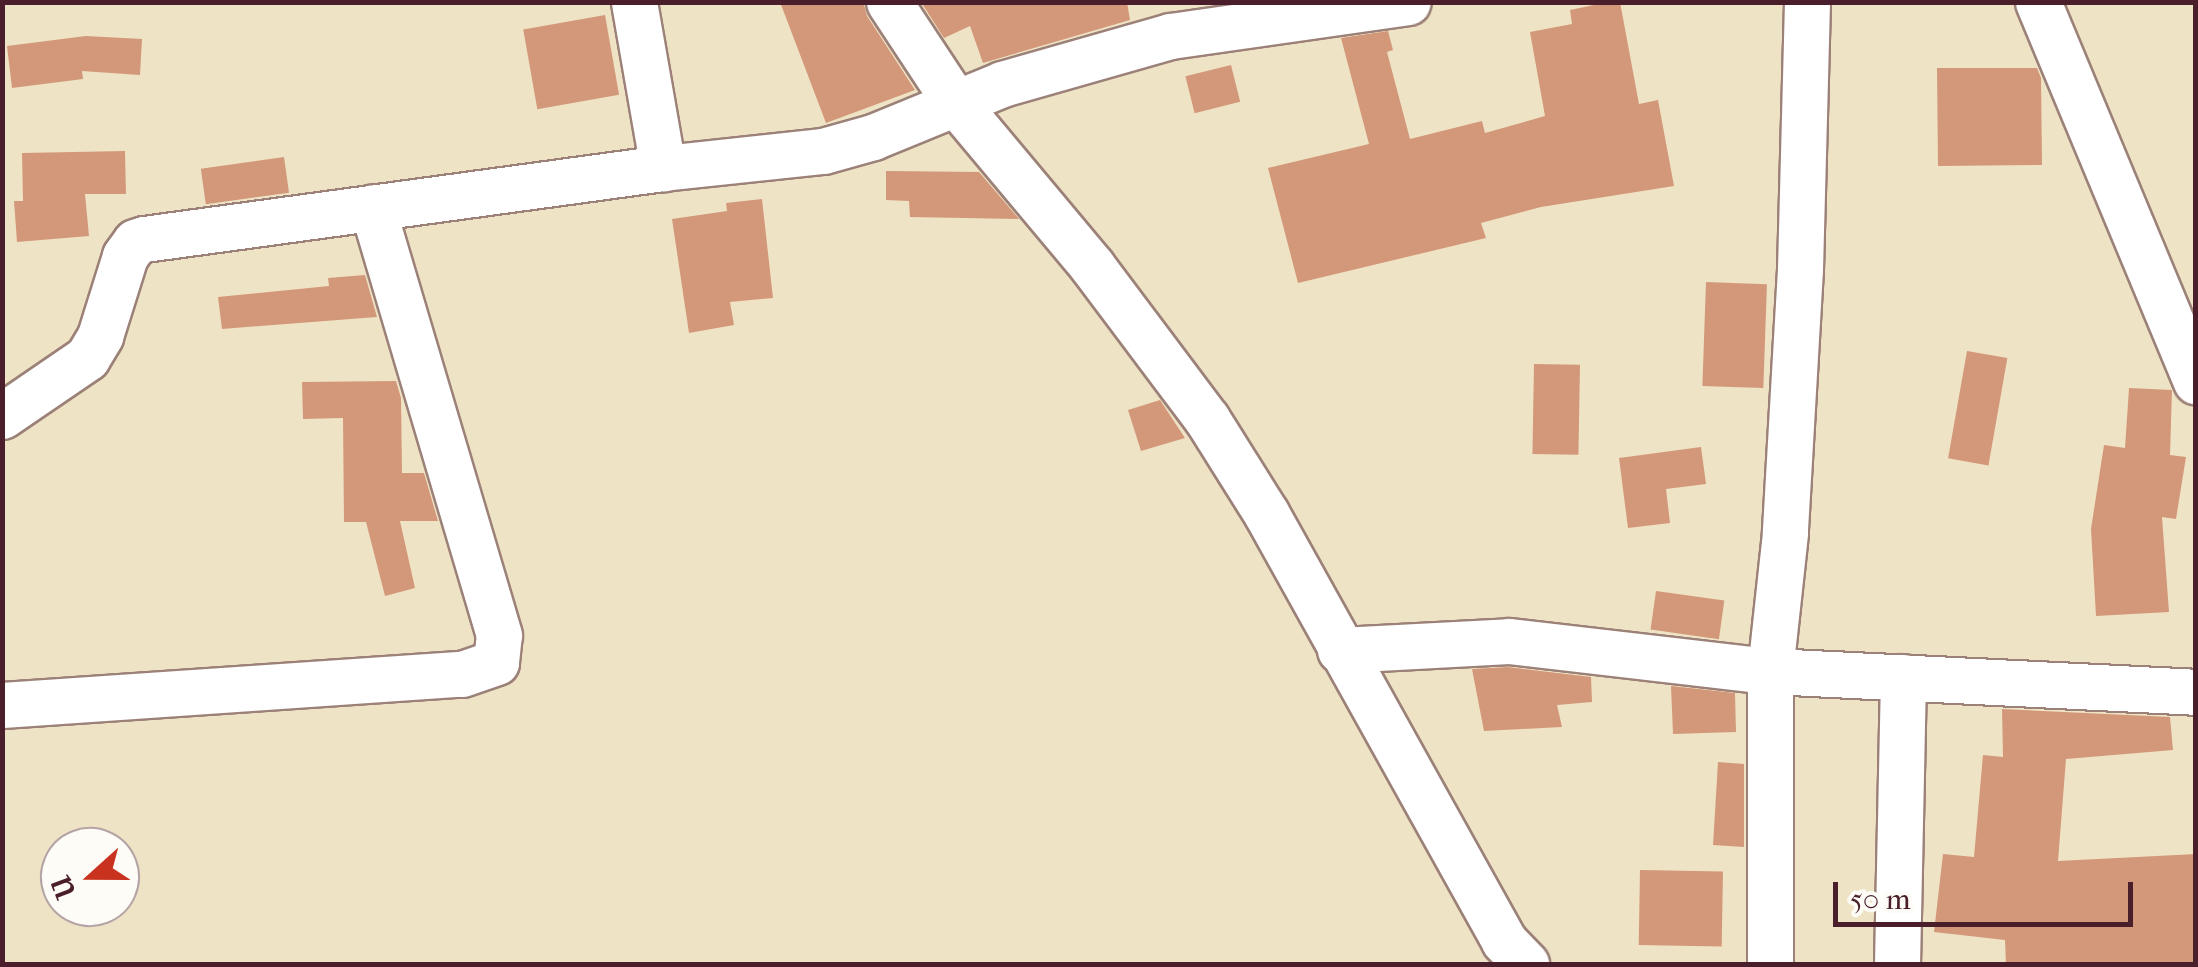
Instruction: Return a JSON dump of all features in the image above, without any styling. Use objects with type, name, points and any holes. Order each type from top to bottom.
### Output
[{"type":"street","points":[[634,2],[663,168]]},
{"type":"street","points":[[889,2],[955,102],[1092,266],[1208,418],[1504,941],[1526,964]]},
{"type":"street","points":[[2,416],[87,358],[100,336],[125,256],[135,242],[663,168],[823,151],[872,137],[1168,19],[1408,2]]},
{"type":"street","points":[[1770,964],[1770,671],[1785,533],[1800,270],[1807,2]]},
{"type":"street","points":[[2038,2],[2196,381]]},
{"type":"street","points":[[2,704],[462,674],[496,662],[499,635],[372,207]]},
{"type":"street","points":[[1340,650],[1509,640],[1770,671],[2196,692]]},
{"type":"street","points":[[1897,964],[1902,677]]},
{"type":"building","points":[[780,2],[863,2],[867,16],[915,90],[826,123]]},
{"type":"building","points":[[921,2],[1127,2],[1130,20],[983,63],[970,26],[944,38]]},
{"type":"building","points":[[1620,2],[1639,104],[1658,100],[1674,186],[1541,207],[1481,223],[1486,238],[1298,283],[1268,168],[1369,144],[1341,38],[1388,31],[1393,50],[1387,52],[1410,139],[1482,121],[1485,133],[1545,116],[1530,32],[1572,24],[1570,10]]},
{"type":"building","points":[[605,15],[619,95],[537,109],[523,29]]},
{"type":"building","points":[[86,36],[142,39],[140,75],[82,71],[83,79],[12,88],[7,46]]},
{"type":"building","points":[[1231,65],[1240,102],[1195,113],[1185,76]]},
{"type":"building","points":[[1937,68],[2037,68],[2041,78],[2042,165],[1938,166]]},
{"type":"building","points":[[125,151],[126,194],[85,194],[89,236],[17,242],[14,201],[23,201],[22,153]]},
{"type":"building","points":[[284,157],[289,193],[206,204],[201,169]]},
{"type":"building","points":[[886,171],[979,172],[1019,219],[910,217],[909,201],[886,200]]},
{"type":"building","points":[[762,199],[773,298],[730,302],[734,325],[689,333],[672,219],[727,211],[726,203]]},
{"type":"building","points":[[365,275],[377,317],[222,329],[218,297],[329,286],[328,278]]},
{"type":"building","points":[[1706,282],[1767,284],[1763,388],[1702,386]]},
{"type":"building","points":[[1967,351],[2007,358],[1988,465],[1948,458]]},
{"type":"building","points":[[1534,364],[1580,365],[1578,455],[1532,454]]},
{"type":"building","points":[[396,381],[401,398],[402,473],[424,473],[438,521],[400,521],[415,588],[385,596],[366,522],[344,522],[343,418],[303,419],[302,382]]},
{"type":"building","points":[[2129,388],[2172,390],[2170,455],[2186,457],[2176,519],[2162,517],[2169,612],[2096,616],[2091,529],[2104,445],[2125,448]]},
{"type":"building","points":[[1160,400],[1185,438],[1141,451],[1128,410]]},
{"type":"building","points":[[1701,447],[1706,484],[1666,489],[1670,523],[1628,528],[1619,458]]},
{"type":"building","points":[[1656,591],[1724,601],[1719,639],[1651,630]]},
{"type":"building","points":[[1508,667],[1591,677],[1592,702],[1557,705],[1562,727],[1484,731],[1472,669]]},
{"type":"building","points":[[1671,686],[1735,693],[1736,732],[1673,734]]},
{"type":"building","points":[[2002,709],[2170,717],[2173,750],[2066,759],[2058,861],[2196,854],[2196,964],[2006,964],[2005,940],[1934,932],[1943,854],[1974,857],[1983,755],[2003,757]]},
{"type":"building","points":[[1718,762],[1744,764],[1744,847],[1713,845]]},
{"type":"building","points":[[1640,870],[1723,871],[1722,946],[1639,945]]}]
